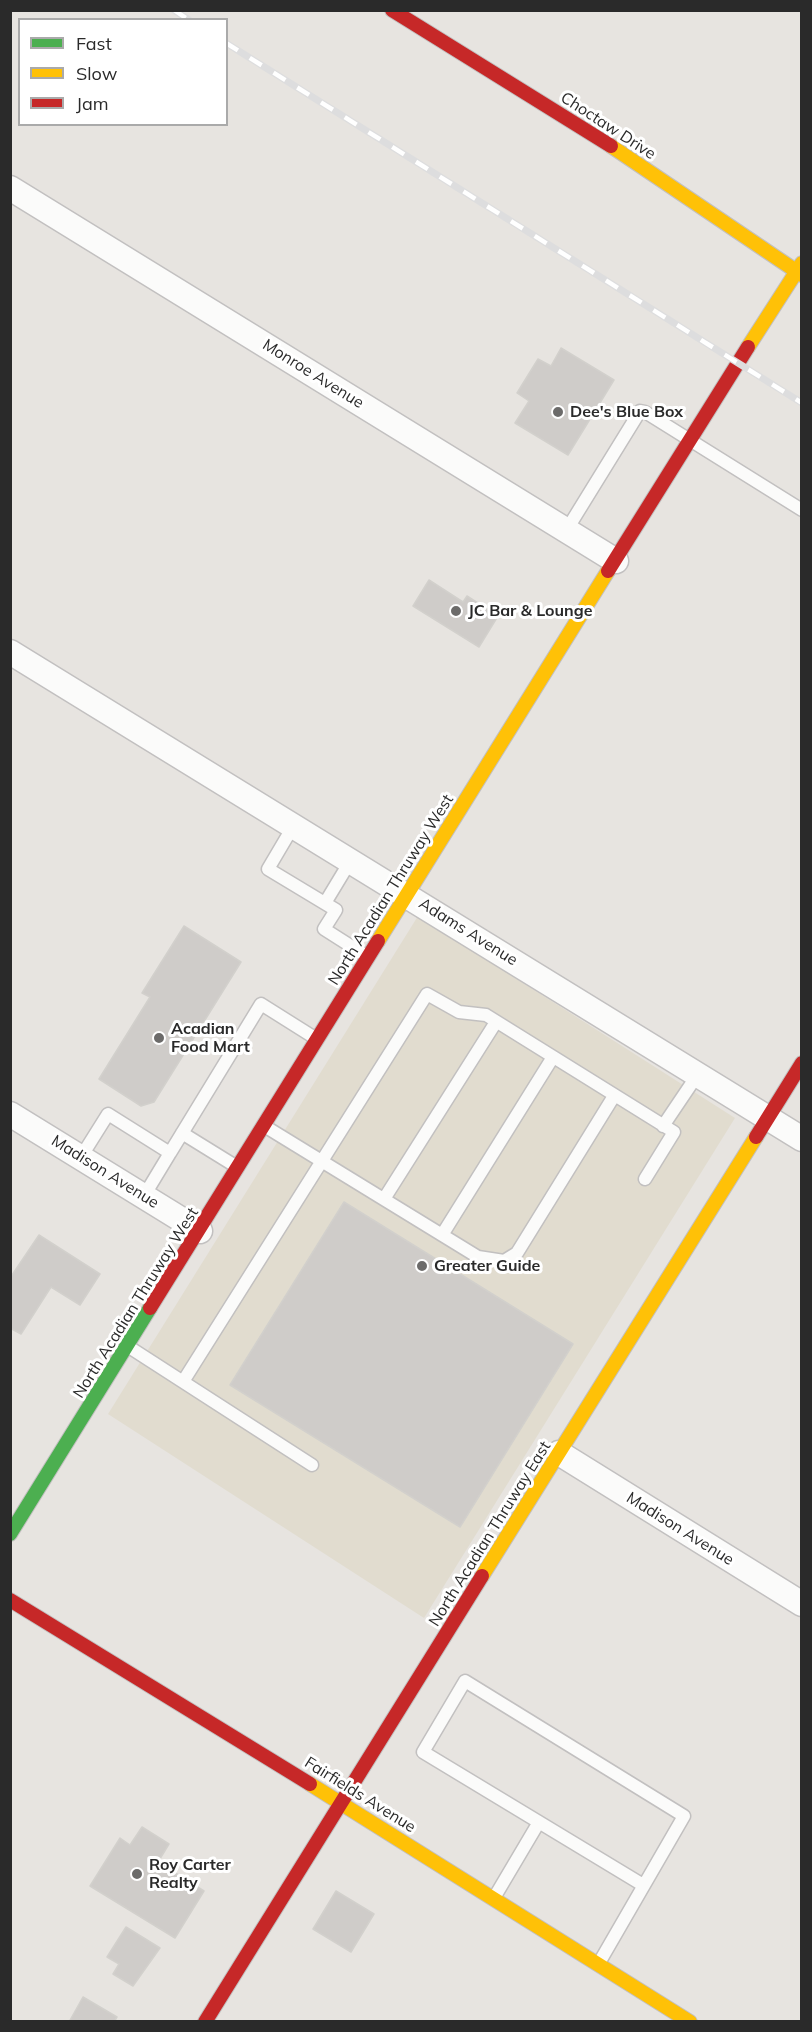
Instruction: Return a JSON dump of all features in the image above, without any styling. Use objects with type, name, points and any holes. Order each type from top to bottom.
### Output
[{"type":"street","name":"Choctaw Drive","points":[[392,10],[581,126],[800,270]]},
{"type":"street","name":"Monroe Avenue","points":[[10,188],[616,561]]},
{"type":"street","name":"North Acadian Thruway West","points":[[10,1534],[689,440],[800,270]]},
{"type":"street","name":"Adams Avenue","points":[[10,652],[801,1138]]},
{"type":"street","name":"North Acadian Thruway East","points":[[205,2022],[801,1063]]},
{"type":"street","name":"Madison Avenue","points":[[10,1114],[200,1231]]},
{"type":"street","name":"Madison Avenue","points":[[559,1453],[801,1604]]},
{"type":"street","name":"Fairfields Avenue","points":[[10,1600],[342,1803],[690,2022]]},
{"type":"lane","points":[[566,531],[640,411],[801,510]]},
{"type":"lane","points":[[294,825],[268,869],[336,910],[324,930],[369,957]]},
{"type":"lane","points":[[325,903],[351,860]]},
{"type":"lane","points":[[184,1380],[427,994],[459,1012],[486,1015],[674,1132],[645,1179]]},
{"type":"lane","points":[[144,1196],[261,1004],[318,1040]]},
{"type":"lane","points":[[384,1199],[496,1022]]},
{"type":"lane","points":[[442,1235],[552,1057]]},
{"type":"lane","points":[[663,1126],[698,1074]]},
{"type":"lane","points":[[264,1126],[478,1257],[504,1262],[517,1253],[614,1096]]},
{"type":"lane","points":[[81,1157],[108,1114],[170,1153]]},
{"type":"lane","points":[[182,1133],[238,1168]]},
{"type":"lane","points":[[128,1347],[184,1380],[312,1465]]},
{"type":"lane","points":[[598,1964],[684,1816],[465,1681],[423,1752],[643,1885]]},
{"type":"lane","points":[[494,1899],[539,1822]]},
{"type":"shaded area","name":"Greater Guide","points":[[418,916],[735,1118],[424,1618],[108,1414]]},
{"type":"building","name":"Dee's Blue Box","points":[[561,348],[614,380],[568,455],[515,423],[529,401],[517,393],[538,359],[551,366]]},
{"type":"building","name":"JC Bar & Lounge","points":[[429,580],[463,602],[467,596],[498,616],[479,647],[413,606]]},
{"type":"building","name":"Acadian Food Mart","points":[[184,926],[241,962],[154,1102],[141,1106],[99,1079],[150,997],[142,993]]},
{"type":"building","points":[[344,1202],[573,1344],[460,1527],[230,1385]]},
{"type":"building","points":[[39,1235],[100,1274],[80,1305],[51,1287],[21,1334],[10,1328],[10,1278]]},
{"type":"building","name":"Roy Carter Realty","points":[[142,1827],[169,1844],[158,1862],[204,1891],[175,1938],[90,1886],[120,1838],[130,1845]]},
{"type":"building","points":[[336,1891],[374,1914],[351,1952],[313,1929]]},
{"type":"building","points":[[126,1927],[160,1948],[133,1986],[113,1974],[119,1964],[107,1957]]},
{"type":"building","points":[[83,1997],[117,2017],[114,2022],[69,2022]]},
{"type":"railway","points":[[174,10],[186,18]]},
{"type":"railway","points":[[228,44],[802,403]]},
{"type":"traffic: fast","points":[[10,1534],[150,1308]]},
{"type":"traffic: slow","points":[[611,146],[802,275]]},
{"type":"traffic: slow","points":[[748,347],[802,263]]},
{"type":"traffic: slow","points":[[378,941],[608,571]]},
{"type":"traffic: slow","points":[[482,1576],[756,1137]]},
{"type":"traffic: slow","points":[[310,1784],[690,2022]]},
{"type":"traffic: jam","points":[[392,10],[611,146]]},
{"type":"traffic: jam","points":[[608,571],[748,347]]},
{"type":"traffic: jam","points":[[150,1308],[378,941]]},
{"type":"traffic: jam","points":[[756,1137],[802,1063]]},
{"type":"traffic: jam","points":[[205,2022],[482,1576]]},
{"type":"traffic: jam","points":[[10,1600],[310,1784]]},
{"type":"place","name":"Dee's Blue Box","points":[[558,412]]},
{"type":"place","name":"JC Bar & Lounge","points":[[456,611]]},
{"type":"place","name":"Acadian Food Mart","points":[[159,1038]]},
{"type":"place","name":"Greater Guide","points":[[422,1266]]},
{"type":"place","name":"Roy Carter Realty","points":[[137,1874]]}]
